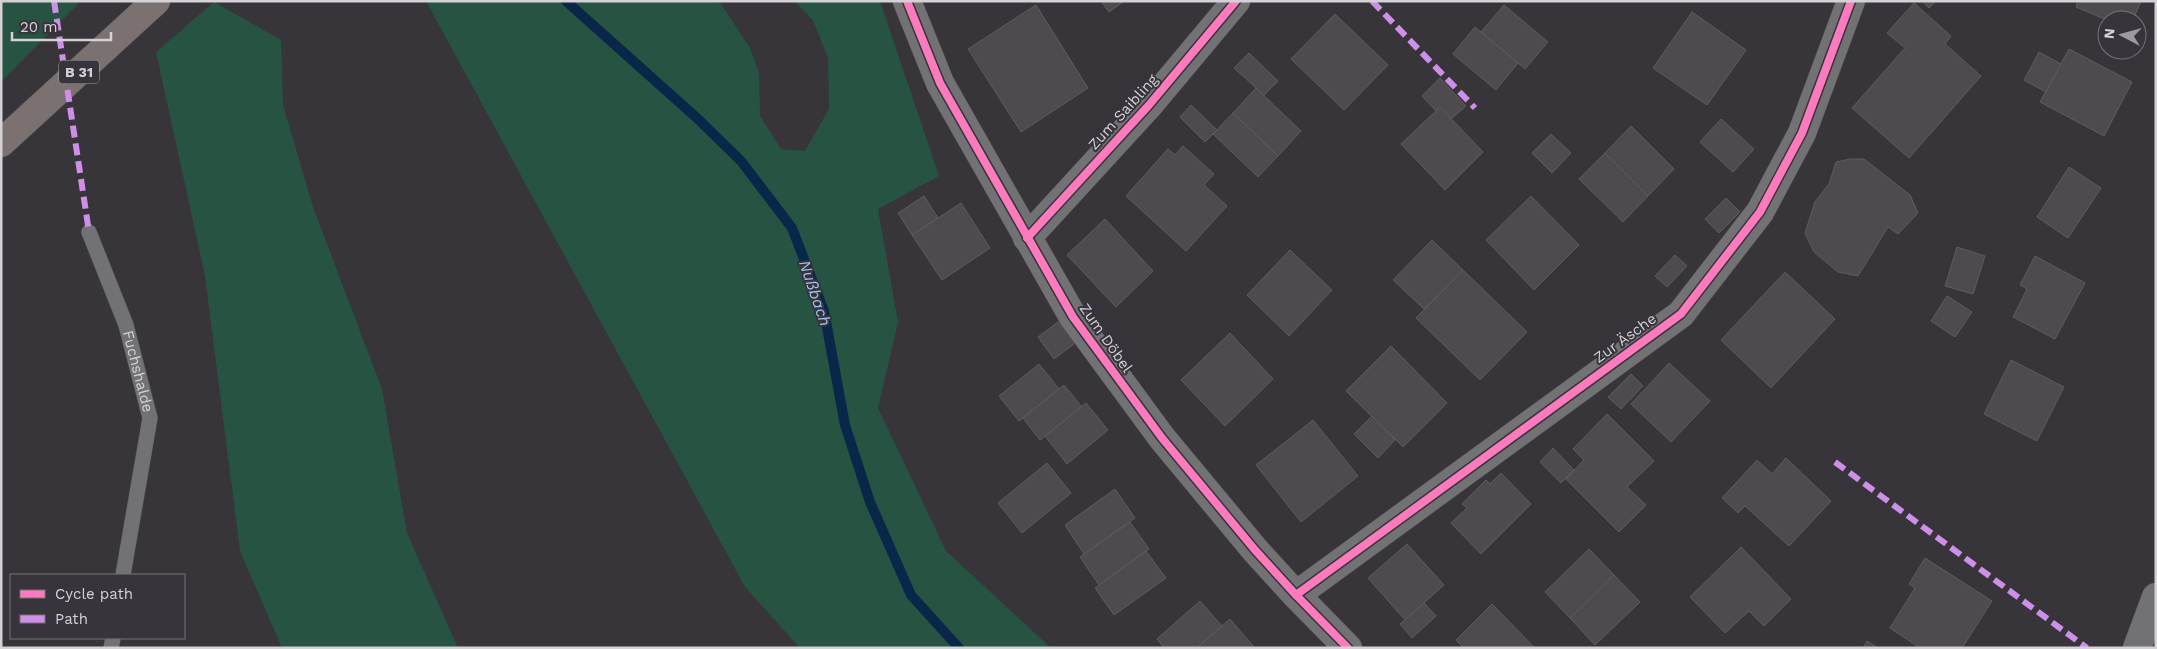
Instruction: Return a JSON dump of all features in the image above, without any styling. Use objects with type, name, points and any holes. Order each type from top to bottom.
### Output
[{"type":"main road","name":"B 31","points":[[1,143],[156,1]]},
{"type":"street","name":"Zum Döbel","points":[[907,1],[940,83],[1073,317],[1162,438],[1255,550],[1296,596],[1348,648]]},
{"type":"street","name":"Zum Saibling","points":[[1027,238],[1149,105],[1236,1]]},
{"type":"street","name":"Zur Äsche","points":[[1296,596],[1681,314],[1764,203],[1802,133],[1851,1]]},
{"type":"street","points":[[2137,648],[2156,597]]},
{"type":"lane","name":"Fuchshalde","points":[[89,232],[126,325],[150,418],[123,574]]},
{"type":"green space","points":[[1,1],[81,1],[1,82]]},
{"type":"green space","points":[[426,1],[717,1],[721,4],[750,48],[759,73],[760,116],[781,149],[805,151],[829,109],[828,58],[813,20],[794,1],[880,1],[939,176],[878,209],[898,322],[878,408],[946,551],[1051,648],[800,648],[745,587]]},
{"type":"green space","points":[[214,2],[281,40],[283,105],[313,207],[382,389],[407,533],[458,648],[282,648],[240,551],[205,276],[156,52]]},
{"type":"building","points":[[1101,1],[1124,1],[1109,12]]},
{"type":"building","points":[[1922,1],[1936,1],[1929,8]]},
{"type":"building","points":[[2078,1],[2141,1],[2137,10],[2097,10],[2097,16],[2076,7]]},
{"type":"building","points":[[1914,3],[1951,36],[1945,44],[1981,76],[1909,158],[1852,108],[1905,48],[1887,33]]},
{"type":"building","points":[[1036,5],[1088,88],[1021,132],[968,49]]},
{"type":"building","points":[[1504,5],[1548,42],[1525,69],[1481,32]]},
{"type":"building","points":[[1692,12],[1746,50],[1707,105],[1653,68]]},
{"type":"building","points":[[1335,14],[1388,65],[1344,110],[1291,59]]},
{"type":"building","points":[[1475,27],[1518,63],[1496,90],[1453,54]]},
{"type":"building","points":[[2069,49],[2132,82],[2104,136],[2040,102]]},
{"type":"building","points":[[2039,52],[2061,64],[2046,92],[2024,80]]},
{"type":"building","points":[[1249,53],[1278,81],[1264,95],[1234,68]]},
{"type":"building","points":[[1440,78],[1466,106],[1451,119],[1440,107],[1436,111],[1422,96]]},
{"type":"building","points":[[1256,88],[1301,131],[1278,156],[1233,113]]},
{"type":"building","points":[[1191,105],[1217,130],[1205,142],[1180,117]]},
{"type":"building","points":[[1440,107],[1483,152],[1445,190],[1401,144]]},
{"type":"building","points":[[1233,113],[1278,156],[1258,177],[1213,134]]},
{"type":"building","points":[[1721,119],[1754,149],[1733,172],[1700,142]]},
{"type":"building","points":[[1631,126],[1674,169],[1648,196],[1605,153]]},
{"type":"building","points":[[1551,134],[1571,153],[1552,173],[1532,153]]},
{"type":"building","points":[[1183,146],[1214,174],[1204,185],[1227,206],[1186,251],[1126,196],[1168,149],[1175,155]]},
{"type":"building","points":[[1605,153],[1648,196],[1623,222],[1579,179]]},
{"type":"building","points":[[1864,159],[1910,195],[1918,213],[1898,234],[1888,227],[1858,276],[1838,272],[1814,252],[1805,233],[1815,202],[1829,184],[1836,162]]},
{"type":"building","points":[[2069,167],[2101,188],[2068,238],[2037,217]]},
{"type":"building","points":[[924,196],[938,218],[912,235],[898,213]]},
{"type":"building","points":[[1531,196],[1579,245],[1534,290],[1486,240]]},
{"type":"building","points":[[1726,198],[1740,212],[1719,233],[1705,219]]},
{"type":"building","points":[[961,203],[990,248],[942,280],[912,235]]},
{"type":"building","points":[[1105,219],[1153,271],[1116,307],[1067,255]]},
{"type":"building","points":[[1432,240],[1463,270],[1424,309],[1393,280]]},
{"type":"building","points":[[1957,247],[1985,256],[1973,294],[1945,286]]},
{"type":"building","points":[[1290,250],[1332,290],[1289,336],[1247,295]]},
{"type":"building","points":[[1675,255],[1687,266],[1667,287],[1655,276]]},
{"type":"building","points":[[2035,256],[2085,283],[2055,339],[2013,317],[2027,289],[2020,285]]},
{"type":"building","points":[[1463,270],[1527,332],[1480,380],[1416,318]]},
{"type":"building","points":[[1785,272],[1835,319],[1771,388],[1721,340]]},
{"type":"building","points":[[1947,296],[1972,312],[1955,337],[1931,321]]},
{"type":"building","points":[[1062,319],[1078,341],[1054,359],[1038,337]]},
{"type":"building","points":[[1230,333],[1273,379],[1225,426],[1181,380]]},
{"type":"building","points":[[1391,346],[1447,403],[1403,447],[1346,391]]},
{"type":"building","points":[[2011,360],[2064,387],[2037,441],[1984,414]]},
{"type":"building","points":[[1669,363],[1710,401],[1671,442],[1631,404]]},
{"type":"building","points":[[1039,364],[1059,389],[1019,421],[999,396]]},
{"type":"building","points":[[1631,374],[1643,386],[1621,409],[1608,397]]},
{"type":"building","points":[[1064,385],[1082,407],[1040,440],[1023,418]]},
{"type":"building","points":[[1086,403],[1108,430],[1067,464],[1045,436]]},
{"type":"building","points":[[1607,414],[1654,461],[1627,487],[1646,505],[1619,532],[1566,479],[1584,460],[1573,449]]},
{"type":"building","points":[[1372,416],[1395,440],[1378,458],[1354,434]]},
{"type":"building","points":[[1313,420],[1358,476],[1301,522],[1256,465]]},
{"type":"building","points":[[1553,448],[1574,470],[1561,483],[1540,462]]},
{"type":"building","points":[[1786,458],[1831,501],[1789,546],[1745,506],[1738,513],[1722,498],[1757,460],[1772,474]]},
{"type":"building","points":[[1047,463],[1071,493],[1022,533],[998,503]]},
{"type":"building","points":[[1501,473],[1531,504],[1481,554],[1451,523],[1467,508],[1462,504],[1486,480],[1490,484]]},
{"type":"building","points":[[1115,489],[1135,518],[1084,554],[1065,525]]},
{"type":"building","points":[[1130,522],[1149,549],[1099,585],[1080,557]]},
{"type":"building","points":[[1407,544],[1444,585],[1405,620],[1368,578]]},
{"type":"building","points":[[1741,547],[1791,599],[1764,626],[1749,611],[1725,633],[1690,597]]},
{"type":"building","points":[[1589,549],[1614,575],[1570,618],[1545,592]]},
{"type":"building","points":[[1146,551],[1166,578],[1114,615],[1095,588]]},
{"type":"building","points":[[1925,558],[1992,601],[1962,648],[1920,648],[1890,628],[1915,588],[1909,584]]},
{"type":"building","points":[[1614,575],[1640,602],[1595,645],[1570,618]]},
{"type":"building","points":[[1200,601],[1222,626],[1197,648],[1164,648],[1157,639]]},
{"type":"building","points":[[1424,603],[1436,616],[1412,638],[1400,624]]},
{"type":"building","points":[[1492,604],[1535,648],[1464,648],[1456,640]]},
{"type":"building","points":[[1230,619],[1253,648],[1197,648]]},
{"type":"building","points":[[1867,641],[1878,648],[1863,648]]},
{"type":"waterway","name":"Nußbach","points":[[566,1],[698,119],[741,161],[792,228],[824,311],[845,425],[870,502],[911,595],[959,648]]},
{"type":"marked path","points":[[54,1],[89,232]]},
{"type":"marked path","points":[[1372,1],[1475,108]]},
{"type":"marked path","points":[[1835,462],[2087,648]]},
{"type":"cycle path","points":[[907,1],[940,83],[1073,317],[1162,438],[1255,550],[1348,648]]},
{"type":"cycle path","points":[[1027,238],[1149,105],[1236,1]]},
{"type":"cycle path","points":[[1296,595],[1681,314],[1760,212],[1802,133],[1851,1]]}]
